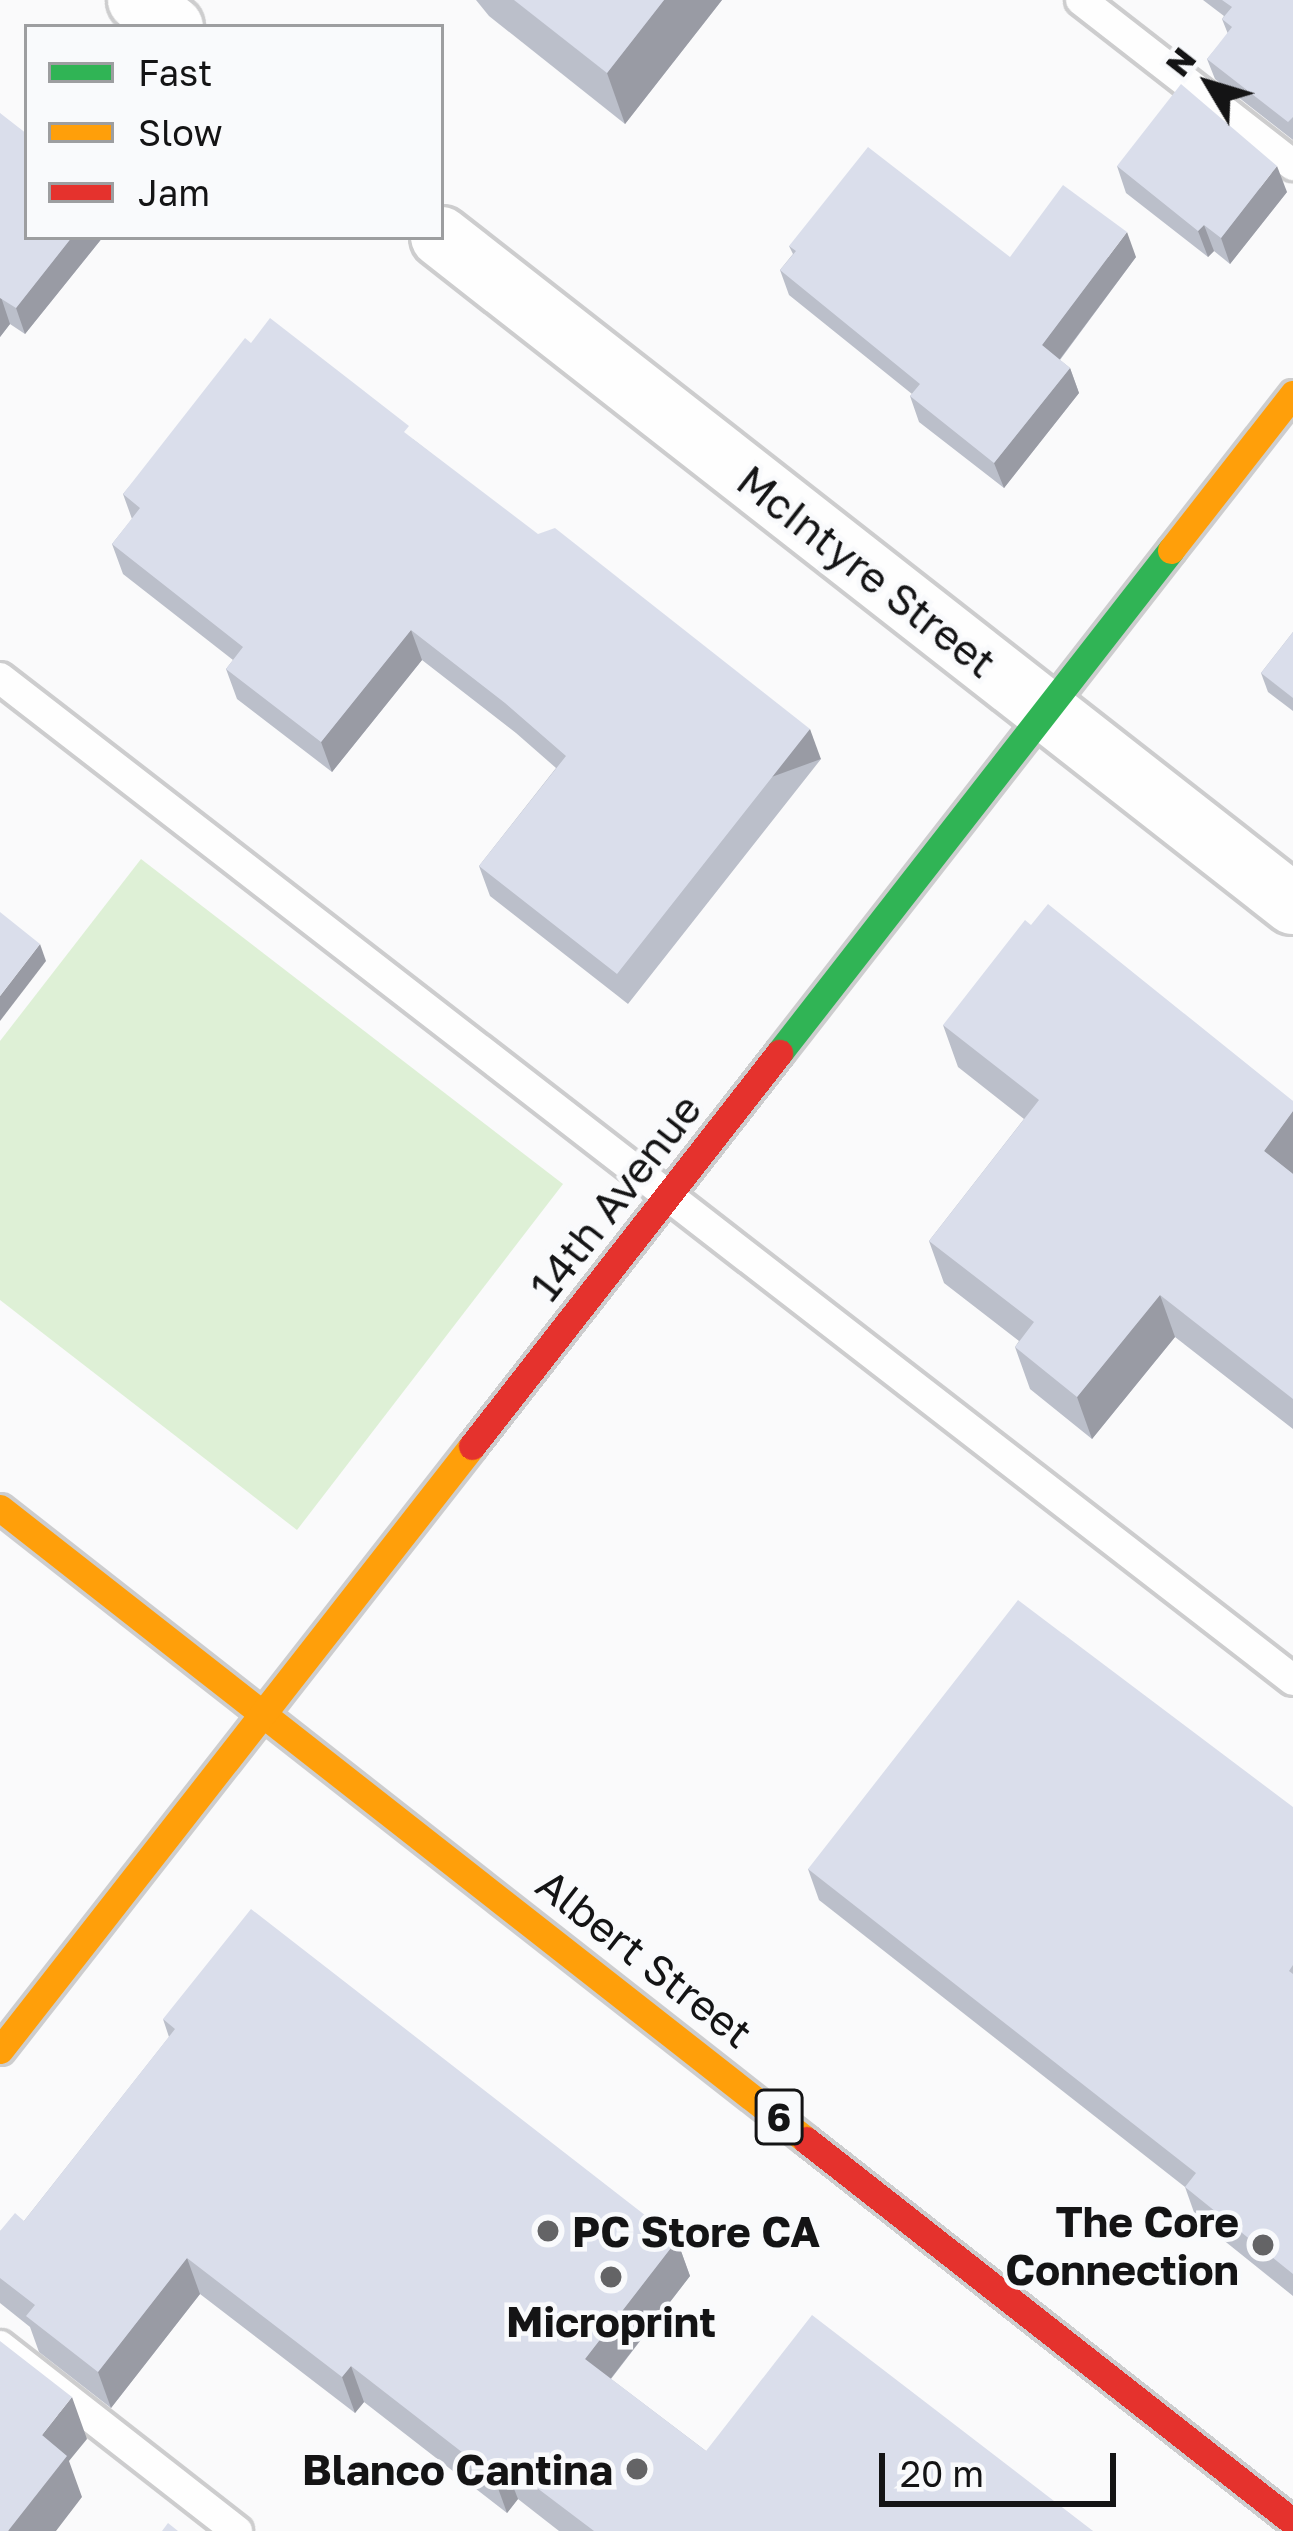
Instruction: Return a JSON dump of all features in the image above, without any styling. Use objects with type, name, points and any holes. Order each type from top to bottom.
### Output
[{"type":"street","points":[[139,0],[169,24]]},
{"type":"street","name":"McIntyre Street","points":[[444,239],[1293,904]]},
{"type":"street","name":"14th Avenue","points":[[0,2050],[1293,394]]},
{"type":"street","name":"Albert Street","points":[[0,1508],[266,1712],[1293,2522]]},
{"type":"lane","points":[[1082,0],[1293,165]]},
{"type":"lane","points":[[0,678],[1293,1680]]},
{"type":"lane","points":[[0,2346],[237,2531]]},
{"type":"green space","points":[[141,859],[563,1184],[297,1530],[0,1300],[0,1041]]},
{"type":"building","points":[[514,0],[664,0],[607,73]]},
{"type":"building","points":[[1222,0],[1293,0],[1293,117],[1288,122],[1207,59],[1232,27],[1222,19],[1232,7]]},
{"type":"building","points":[[1181,84],[1277,166],[1221,238],[1204,225],[1198,231],[1117,166]]},
{"type":"building","points":[[0,113],[24,132],[24,240],[70,240],[16,308],[0,298]]},
{"type":"building","points":[[868,147],[1010,257],[1063,185],[1127,232],[1042,345],[1070,368],[994,463],[910,396],[920,384],[780,270],[796,251],[789,246]]},
{"type":"building","points":[[270,318],[409,426],[404,432],[538,534],[555,528],[810,729],[617,974],[479,866],[566,756],[505,703],[411,630],[321,742],[226,669],[243,647],[112,544],[140,508],[123,494],[245,338],[251,343]]},
{"type":"building","points":[[1293,632],[1293,698],[1261,673]]},
{"type":"building","points":[[1048,904],[1293,1101],[1293,1111],[1264,1151],[1293,1174],[1293,1399],[1160,1295],[1077,1397],[1015,1347],[1034,1322],[929,1241],[1039,1100],[943,1025],[1025,920],[1031,925]]},
{"type":"building","points":[[0,912],[40,944],[0,996]]},
{"type":"building","points":[[1018,1600],[1293,1807],[1293,1965],[1289,1971],[1293,1974],[1293,2274],[1185,2187],[1196,2173],[808,1869]]},
{"type":"building","points":[[251,1909],[677,2240],[585,2359],[706,2451],[812,2315],[1093,2531],[594,2531],[504,2463],[494,2477],[351,2366],[342,2377],[187,2258],[98,2372],[26,2316],[35,2305],[0,2278],[0,2231],[15,2213],[24,2221],[175,2029],[163,2019]]},
{"type":"building","points":[[0,2341],[72,2397],[42,2435],[67,2456],[8,2531],[0,2531]]},
{"type":"traffic: fast","points":[[779,1053],[1171,550]]},
{"type":"traffic: slow","points":[[1171,550],[1293,394]]},
{"type":"traffic: slow","points":[[0,2050],[472,1446]]},
{"type":"traffic: slow","points":[[0,1508],[806,2140]]},
{"type":"traffic: jam","points":[[472,1446],[779,1053]]},
{"type":"traffic: jam","points":[[806,2140],[1293,2522]]},
{"type":"place","name":"PC Store CA","points":[[548,2231]]},
{"type":"place","name":"The Core Connection","points":[[1263,2245]]},
{"type":"place","name":"Microprint","points":[[611,2277]]},
{"type":"place","name":"Blanco Cantina","points":[[637,2469]]}]
